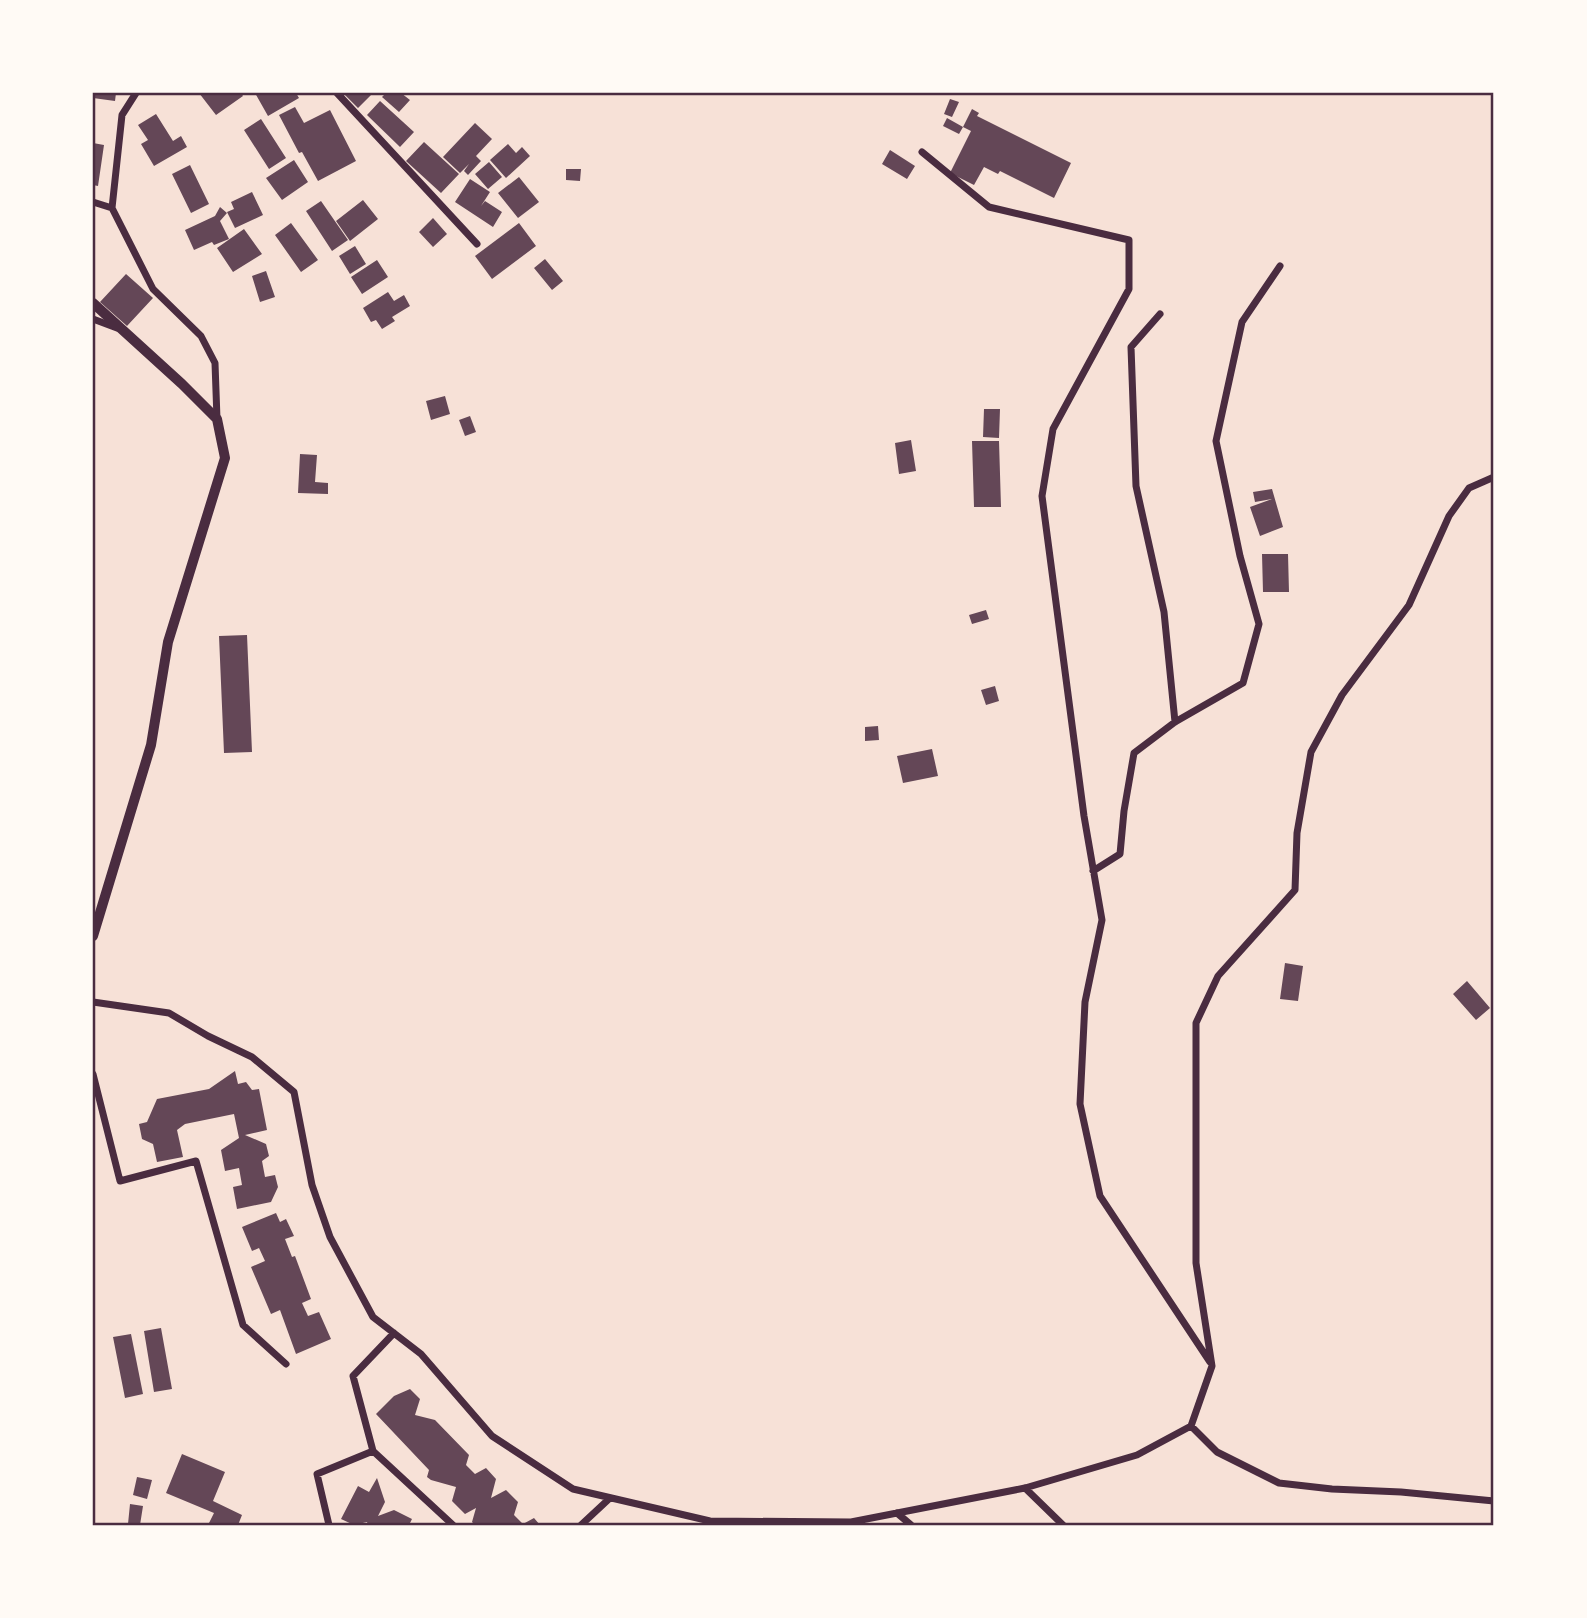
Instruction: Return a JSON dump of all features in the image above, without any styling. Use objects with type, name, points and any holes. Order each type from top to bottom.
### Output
[{"type":"main road","points":[[93,303],[217,419],[225,458],[168,642],[151,745],[93,936]]},
{"type":"street","points":[[136,93],[122,115],[112,208],[153,289],[201,336],[215,363],[217,419]]},
{"type":"street","points":[[337,93],[477,244]]},
{"type":"street","points":[[922,152],[989,207],[1129,240],[1129,289],[1054,429],[1042,496],[1084,816],[1102,920],[1085,1002],[1080,1104],[1100,1196],[1212,1366]]},
{"type":"street","points":[[93,202],[112,208]]},
{"type":"street","points":[[1093,872],[1120,854],[1124,811],[1135,754],[1175,722],[1243,684],[1259,624],[1240,556],[1216,441],[1241,322],[1280,266]]},
{"type":"street","points":[[1160,314],[1131,348],[1136,486],[1164,612],[1175,722]]},
{"type":"street","points":[[93,318],[124,331]]},
{"type":"street","points":[[93,1002],[169,1013],[252,1058],[294,1092],[312,1185],[330,1237],[373,1317],[421,1354],[492,1436],[573,1489],[710,1521],[823,1524],[851,1522],[1025,1488],[1137,1455],[1191,1426],[1212,1366],[1196,1263],[1196,1023],[1218,976],[1296,890],[1297,833],[1311,752],[1336,706],[1409,605],[1449,516],[1469,488],[1494,477]]},
{"type":"street","points":[[93,1074],[120,1181],[196,1161],[243,1325],[286,1364]]},
{"type":"street","points":[[394,1333],[353,1376],[373,1451],[453,1525]]},
{"type":"street","points":[[1191,1426],[1217,1452],[1279,1483],[1494,1502]]},
{"type":"street","points":[[329,1525],[317,1474],[373,1451]]},
{"type":"street","points":[[1025,1488],[1063,1525]]},
{"type":"street","points":[[581,1525],[610,1498]]},
{"type":"street","points":[[897,1513],[911,1525]]},
{"type":"building","points":[[93,93],[116,93],[115,101],[93,98]]},
{"type":"building","points":[[199,93],[241,93],[243,96],[216,115]]},
{"type":"building","points":[[255,93],[296,93],[299,98],[268,116]]},
{"type":"building","points":[[343,93],[369,93],[371,95],[358,108]]},
{"type":"building","points":[[386,93],[401,93],[410,100],[399,112],[382,97]]},
{"type":"building","points":[[950,99],[959,102],[952,117],[944,114]]},
{"type":"building","points":[[380,101],[414,132],[400,147],[367,115]]},
{"type":"building","points":[[295,107],[304,123],[330,110],[356,161],[318,181],[302,152],[299,153],[279,115]]},
{"type":"building","points":[[972,109],[979,113],[977,116],[1071,163],[1054,198],[1000,171],[998,174],[984,167],[974,185],[950,173],[971,131],[963,127]]},
{"type":"building","points":[[156,114],[173,141],[181,136],[187,147],[154,166],[141,144],[148,140],[138,125]]},
{"type":"building","points":[[947,118],[963,127],[959,134],[943,126]]},
{"type":"building","points":[[261,119],[286,158],[269,169],[244,130]]},
{"type":"building","points":[[475,123],[492,139],[476,156],[481,161],[468,175],[464,171],[469,164],[460,173],[443,157]]},
{"type":"building","points":[[424,142],[459,174],[441,193],[406,161]]},
{"type":"building","points":[[93,143],[104,145],[98,186],[93,185]]},
{"type":"building","points":[[508,144],[516,153],[522,147],[530,156],[506,178],[490,160]]},
{"type":"building","points":[[890,150],[915,166],[907,179],[882,164]]},
{"type":"building","points":[[294,160],[308,182],[282,200],[266,178]]},
{"type":"building","points":[[489,162],[502,177],[488,189],[475,174]]},
{"type":"building","points":[[190,165],[209,204],[191,213],[172,174]]},
{"type":"building","points":[[566,169],[581,169],[580,181],[566,180]]},
{"type":"building","points":[[519,177],[539,202],[518,218],[498,193]]},
{"type":"building","points":[[470,179],[490,192],[481,206],[485,201],[502,212],[493,227],[455,202]]},
{"type":"building","points":[[252,192],[263,215],[235,228],[227,212],[234,209],[231,202]]},
{"type":"building","points":[[363,200],[378,219],[350,241],[336,221]]},
{"type":"building","points":[[321,201],[348,240],[332,251],[306,211]]},
{"type":"building","points":[[220,207],[227,213],[220,221],[229,239],[214,245],[212,242],[194,250],[185,230],[215,216]]},
{"type":"building","points":[[433,218],[447,234],[433,247],[419,232]]},
{"type":"building","points":[[291,223],[318,260],[301,272],[275,235]]},
{"type":"building","points":[[519,223],[536,246],[492,279],[475,256]]},
{"type":"building","points":[[244,229],[262,254],[233,272],[217,248]]},
{"type":"building","points":[[355,246],[366,264],[350,274],[339,256]]},
{"type":"building","points":[[545,259],[563,281],[552,290],[534,268]]},
{"type":"building","points":[[377,260],[388,277],[362,294],[351,277]]},
{"type":"building","points":[[266,271],[275,297],[260,302],[252,276]]},
{"type":"building","points":[[126,274],[153,298],[127,326],[100,302]]},
{"type":"building","points":[[388,292],[394,301],[404,295],[410,306],[392,317],[395,321],[382,329],[376,320],[371,322],[363,308]]},
{"type":"building","points":[[445,396],[450,414],[431,420],[426,401]]},
{"type":"building","points":[[984,409],[1000,409],[999,438],[983,437]]},
{"type":"building","points":[[470,416],[476,432],[465,436],[459,420]]},
{"type":"building","points":[[911,440],[916,471],[899,474],[895,443]]},
{"type":"building","points":[[972,441],[999,441],[1001,507],[974,507]]},
{"type":"building","points":[[300,454],[317,455],[315,482],[328,483],[328,494],[298,493]]},
{"type":"building","points":[[1272,489],[1283,527],[1260,536],[1250,507],[1272,499],[1255,502],[1253,492]]},
{"type":"building","points":[[1262,554],[1288,554],[1289,592],[1263,592]]},
{"type":"building","points":[[986,610],[989,619],[972,624],[969,615]]},
{"type":"building","points":[[247,635],[252,752],[224,753],[219,636]]},
{"type":"building","points":[[995,686],[999,701],[986,705],[981,690]]},
{"type":"building","points":[[878,726],[879,740],[865,741],[865,727]]},
{"type":"building","points":[[932,749],[938,776],[903,783],[897,756]]},
{"type":"building","points":[[1285,963],[1303,966],[1298,1001],[1280,999]]},
{"type":"building","points":[[1467,981],[1490,1008],[1476,1020],[1453,994]]},
{"type":"building","points":[[235,1071],[238,1084],[246,1082],[252,1090],[259,1089],[267,1130],[245,1135],[266,1144],[269,1156],[262,1161],[265,1177],[275,1175],[278,1187],[271,1202],[237,1209],[233,1187],[242,1185],[239,1168],[225,1171],[221,1150],[239,1138],[234,1114],[185,1124],[177,1130],[183,1157],[157,1162],[153,1144],[142,1139],[139,1124],[147,1122],[157,1099],[209,1089]]},
{"type":"building","points":[[276,1213],[280,1222],[286,1219],[294,1236],[285,1239],[292,1257],[295,1256],[311,1299],[302,1303],[308,1316],[319,1312],[331,1339],[296,1354],[280,1310],[271,1314],[251,1267],[265,1261],[259,1248],[252,1251],[242,1227]]},
{"type":"building","points":[[161,1328],[172,1389],[154,1392],[144,1331]]},
{"type":"building","points":[[131,1334],[143,1394],[125,1398],[113,1337]]},
{"type":"building","points":[[410,1389],[420,1399],[415,1415],[435,1420],[469,1455],[466,1465],[475,1474],[486,1468],[496,1479],[491,1498],[506,1490],[518,1502],[514,1515],[523,1524],[534,1518],[540,1525],[475,1525],[472,1522],[476,1508],[465,1514],[452,1501],[456,1487],[427,1477],[429,1470],[376,1414],[394,1396]]},
{"type":"building","points":[[182,1454],[225,1472],[213,1501],[242,1515],[238,1525],[208,1525],[214,1513],[166,1493]]},
{"type":"building","points":[[137,1477],[152,1480],[147,1499],[133,1495]]},
{"type":"building","points":[[377,1478],[385,1502],[378,1516],[394,1510],[412,1519],[409,1525],[368,1525],[367,1522],[354,1525],[341,1519],[358,1486],[369,1492]]},
{"type":"building","points":[[130,1504],[143,1506],[140,1525],[128,1524]]}]
